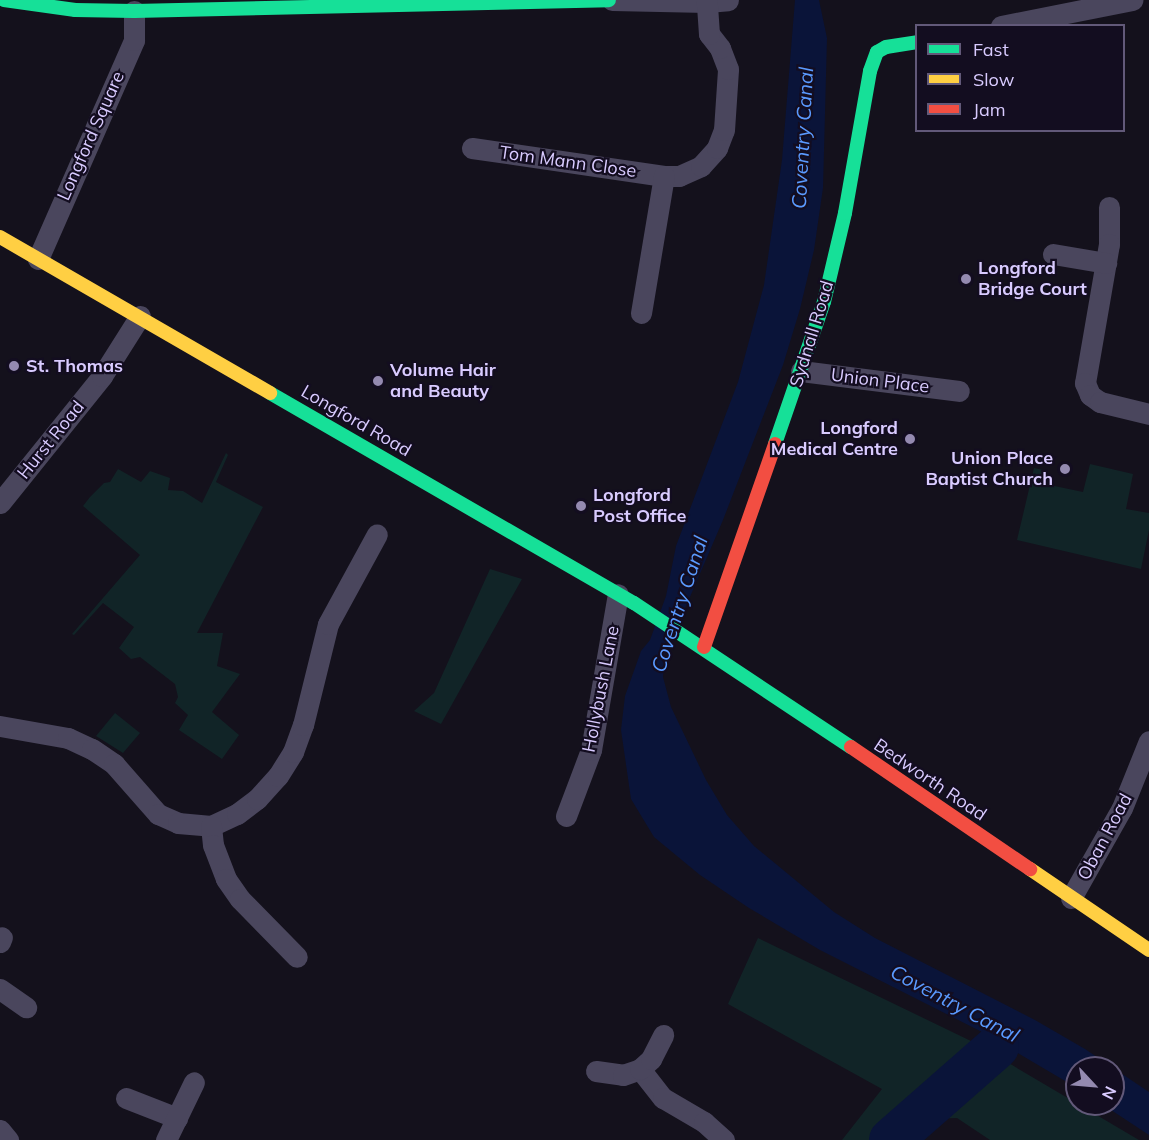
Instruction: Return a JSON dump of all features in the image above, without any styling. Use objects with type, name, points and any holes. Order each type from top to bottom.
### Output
[{"type":"main road","points":[[4,0],[75,10],[134,11],[611,0]]},
{"type":"main road","name":"Sydnall Road","points":[[704,647],[824,302],[839,236],[870,71],[877,52],[886,47],[915,42]]},
{"type":"main road","name":"Longford Road","points":[[0,237],[626,598],[692,639]]},
{"type":"main road","name":"Bedworth Road","points":[[692,639],[1149,950]]},
{"type":"street","points":[[611,0],[718,1]]},
{"type":"street","points":[[1011,24],[1132,0]]},
{"type":"street","name":"Tom Mann Close","points":[[472,148],[664,176],[679,176],[701,166],[717,148],[724,130],[728,69],[720,48],[709,34],[718,1]]},
{"type":"street","name":"Longford Square","points":[[38,259],[134,40],[134,11]]},
{"type":"street","points":[[641,313],[664,176]]},
{"type":"street","points":[[1109,207],[1106,264],[1089,355],[1086,389],[1100,402],[1149,414]]},
{"type":"street","points":[[1053,254],[1106,264]]},
{"type":"street","name":"Hurst Road","points":[[0,503],[102,376],[140,316]]},
{"type":"street","name":"Union Place","points":[[801,371],[959,391]]},
{"type":"street","points":[[0,726],[68,738],[92,749],[114,764],[144,802],[158,814],[178,823],[211,826],[237,814],[257,799],[278,776],[292,752],[303,725],[328,624],[377,534]]},
{"type":"street","name":"Hollybush Lane","points":[[566,816],[591,750],[626,598]]},
{"type":"street","name":"Oban Road","points":[[1071,898],[1122,808],[1149,741]]},
{"type":"street","points":[[211,826],[213,844],[226,879],[240,899],[297,957]]},
{"type":"street","points":[[0,989],[26,1007]]},
{"type":"street","points":[[596,1071],[623,1075],[640,1069],[651,1059],[663,1035]]},
{"type":"street","points":[[640,1069],[663,1098],[704,1122],[724,1140]]},
{"type":"street","points":[[166,1140],[194,1082]]},
{"type":"street","points":[[126,1098],[177,1118]]},
{"type":"street","points":[[0,1130],[8,1140]]},
{"type":"green space","points":[[226,453],[228,455],[216,482],[263,507],[197,633],[223,633],[217,666],[240,674],[212,712],[239,735],[222,759],[179,730],[188,715],[175,703],[178,697],[175,684],[140,657],[131,659],[119,648],[134,627],[103,603],[74,635],[72,634],[140,555],[83,506],[90,497],[104,483],[110,482],[118,469],[141,482],[150,471],[170,478],[168,490],[183,491],[202,503]]},
{"type":"green space","points":[[1090,464],[1133,474],[1126,509],[1149,513],[1149,530],[1141,569],[1017,540],[1034,468],[1048,471],[1045,484],[1083,492]]},
{"type":"green space","points":[[490,569],[522,579],[441,724],[414,711],[434,693]]},
{"type":"green space","points":[[115,713],[140,733],[123,753],[96,736]]},
{"type":"green space","points":[[758,938],[973,1042],[1065,1096],[1065,1116],[1098,1116],[1139,1140],[990,1140],[957,1118],[930,1119],[909,1140],[842,1140],[882,1089],[728,1004]]},
{"type":"water","name":"Coventry Canal","points":[[795,0],[819,0],[827,38],[823,188],[814,250],[800,309],[783,365],[723,520],[665,655],[663,677],[671,707],[706,780],[727,815],[754,846],[834,912],[875,938],[1035,1020],[1095,1056],[1065,1056],[1065,1081],[982,1032],[820,950],[749,908],[700,875],[654,837],[631,799],[621,730],[625,696],[641,651],[650,640],[666,596],[676,546],[738,382],[764,285],[782,160]]},
{"type":"water","points":[[1125,1076],[1149,1092],[1149,1135],[1120,1116],[1125,1116]]},
{"type":"waterway","name":"Coventry Canal","points":[[891,1140],[997,1047]]},
{"type":"traffic: fast","points":[[4,0],[75,10],[134,11],[609,0]]},
{"type":"traffic: fast","points":[[775,444],[824,302],[845,213],[870,71],[877,52],[886,47],[915,42]]},
{"type":"traffic: fast","points":[[270,393],[634,603],[851,747]]},
{"type":"traffic: slow","points":[[0,237],[270,393]]},
{"type":"traffic: slow","points":[[1030,869],[1149,950]]},
{"type":"traffic: jam","points":[[704,647],[775,444]]},
{"type":"traffic: jam","points":[[851,747],[1030,869]]},
{"type":"place","name":"Longford Bridge Court","points":[[966,279]]},
{"type":"place","name":"St. Thomas","points":[[14,366]]},
{"type":"place","name":"Volume Hair and Beauty","points":[[378,381]]},
{"type":"place","name":"Longford Medical Centre","points":[[910,439]]},
{"type":"place","name":"Union Place Baptist Church","points":[[1065,469]]},
{"type":"place","name":"Longford Post Office","points":[[581,506]]}]
